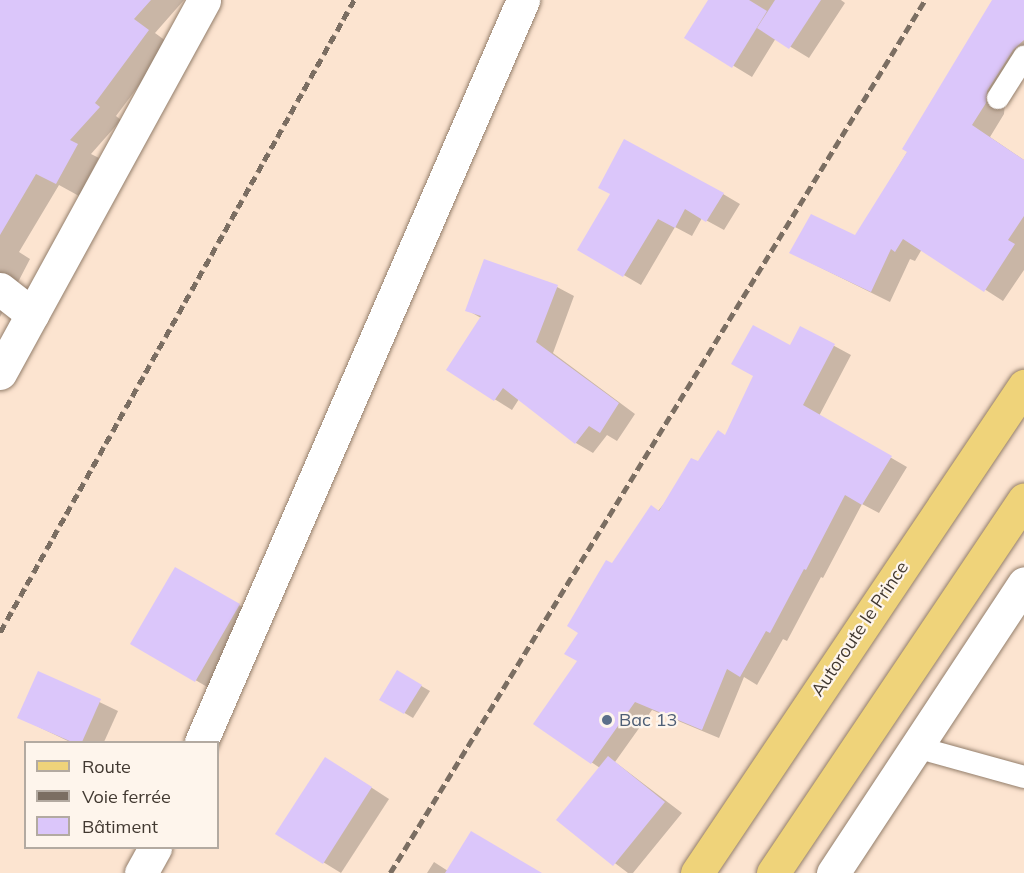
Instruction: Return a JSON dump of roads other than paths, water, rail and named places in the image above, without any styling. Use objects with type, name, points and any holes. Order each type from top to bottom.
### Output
[{"type":"main road","name":"Autoroute le Prince","points":[[697,873],[1024,386]]},
{"type":"main road","points":[[773,873],[1024,500]]},
{"type":"street","points":[[0,373],[204,0]]},
{"type":"street","points":[[201,741],[524,0]]},
{"type":"street","points":[[0,289],[32,314]]},
{"type":"street","points":[[833,873],[1024,583]]},
{"type":"street","points":[[141,873],[154,849]]},
{"type":"lane","points":[[998,98],[1024,57]]},
{"type":"lane","points":[[916,747],[1024,777]]},
{"type":"railway","points":[[0,632],[354,0]]},
{"type":"railway","points":[[390,873],[925,0]]},
{"type":"place","name":"Bac 13","points":[[607,720]]}]
